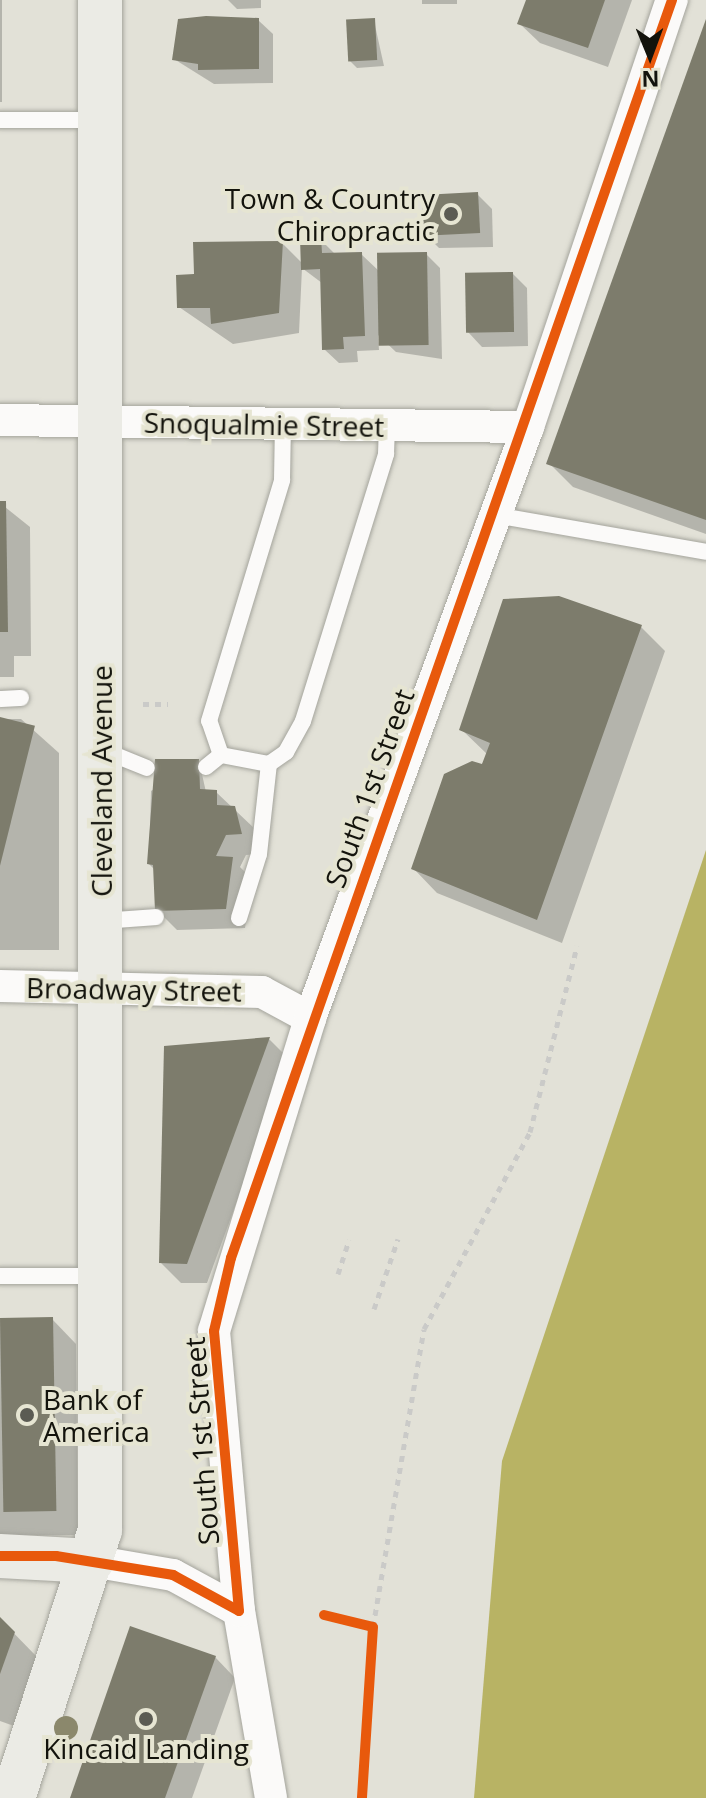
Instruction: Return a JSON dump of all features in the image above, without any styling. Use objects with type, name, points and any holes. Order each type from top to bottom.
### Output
[{"type":"street","name":"Cleveland Avenue","points":[[92,1561],[100,1531],[100,0]]},
{"type":"street","name":"South 1st Street","points":[[271,1798],[239,1611],[214,1331],[231,1258],[310,1018],[528,427],[672,0]]},
{"type":"street","name":"Snoqualmie Street","points":[[0,420],[528,427]]},
{"type":"street","name":"Broadway Street","points":[[0,986],[262,992],[310,1018]]},
{"type":"street","points":[[0,1556],[92,1561],[173,1575],[239,1611]]},
{"type":"street","points":[[13,1798],[92,1561]]},
{"type":"lane","points":[[0,120],[100,120]]},
{"type":"lane","points":[[221,755],[209,721],[282,480],[283,424]]},
{"type":"lane","points":[[206,767],[221,755],[269,764],[286,752],[303,721],[386,454],[387,425]]},
{"type":"lane","points":[[495,515],[706,552]]},
{"type":"lane","points":[[0,699],[21,698]]},
{"type":"lane","points":[[101,749],[147,768]]},
{"type":"lane","points":[[239,918],[259,854],[269,764]]},
{"type":"lane","points":[[101,921],[156,917]]},
{"type":"lane","points":[[0,1276],[99,1276]]},
{"type":"path","points":[[143,704],[168,704]]},
{"type":"path","points":[[362,1798],[373,1627],[424,1329],[530,1132],[577,946]]},
{"type":"path","points":[[374,1309],[398,1239]]},
{"type":"path","points":[[338,1274],[349,1240]]},
{"type":"path","points":[[324,1615],[373,1627]]},
{"type":"shaded area","points":[[706,850],[706,1798],[474,1798],[502,1461]]},
{"type":"building","points":[[526,0],[605,0],[588,48],[517,24]]},
{"type":"building","points":[[206,16],[259,18],[259,69],[198,70],[198,64],[172,60],[178,19]]},
{"type":"building","points":[[375,18],[377,60],[348,61],[346,20]]},
{"type":"building","points":[[706,19],[706,520],[546,464]]},
{"type":"building","name":"Town & Country Chiropractic","points":[[478,192],[480,233],[424,236],[422,195]]},
{"type":"building","points":[[321,237],[322,253],[362,252],[365,336],[343,337],[344,349],[322,350],[320,269],[301,270],[300,238]]},
{"type":"building","points":[[283,241],[279,313],[211,324],[210,308],[177,308],[176,275],[194,274],[193,242]]},
{"type":"building","points":[[427,252],[429,345],[379,346],[377,253]]},
{"type":"building","points":[[513,272],[514,332],[466,333],[465,273]]},
{"type":"building","points":[[0,501],[6,501],[8,632],[0,632]]},
{"type":"building","points":[[559,596],[642,625],[537,920],[411,869],[444,774],[472,761],[482,764],[490,743],[459,730],[503,599]]},
{"type":"building","points":[[0,717],[35,726],[0,866]]},
{"type":"building","points":[[155,759],[199,759],[200,789],[217,790],[217,805],[235,806],[242,834],[226,835],[216,856],[233,857],[226,909],[155,911],[153,865],[147,864]]},
{"type":"building","points":[[270,1037],[187,1264],[159,1263],[164,1046]]},
{"type":"building","name":"Bank of America","points":[[53,1317],[56,1511],[3,1512],[0,1318]]},
{"type":"building","points":[[0,1617],[15,1632],[0,1674]]},
{"type":"building","name":"Kincaid Landing","points":[[130,1626],[216,1656],[165,1798],[70,1798]]},
{"type":"cycle path","points":[[239,1611],[214,1331],[231,1258],[672,0]]},
{"type":"cycle path","points":[[0,1556],[56,1556],[173,1575],[239,1611]]},
{"type":"cycle path","points":[[324,1615],[373,1627],[362,1798]]},
{"type":"place","name":"Town & Country Chiropractic","points":[[451,214]]},
{"type":"place","name":"Bank of America","points":[[27,1415]]},
{"type":"place","name":"Kincaid Landing","points":[[146,1719]]}]
